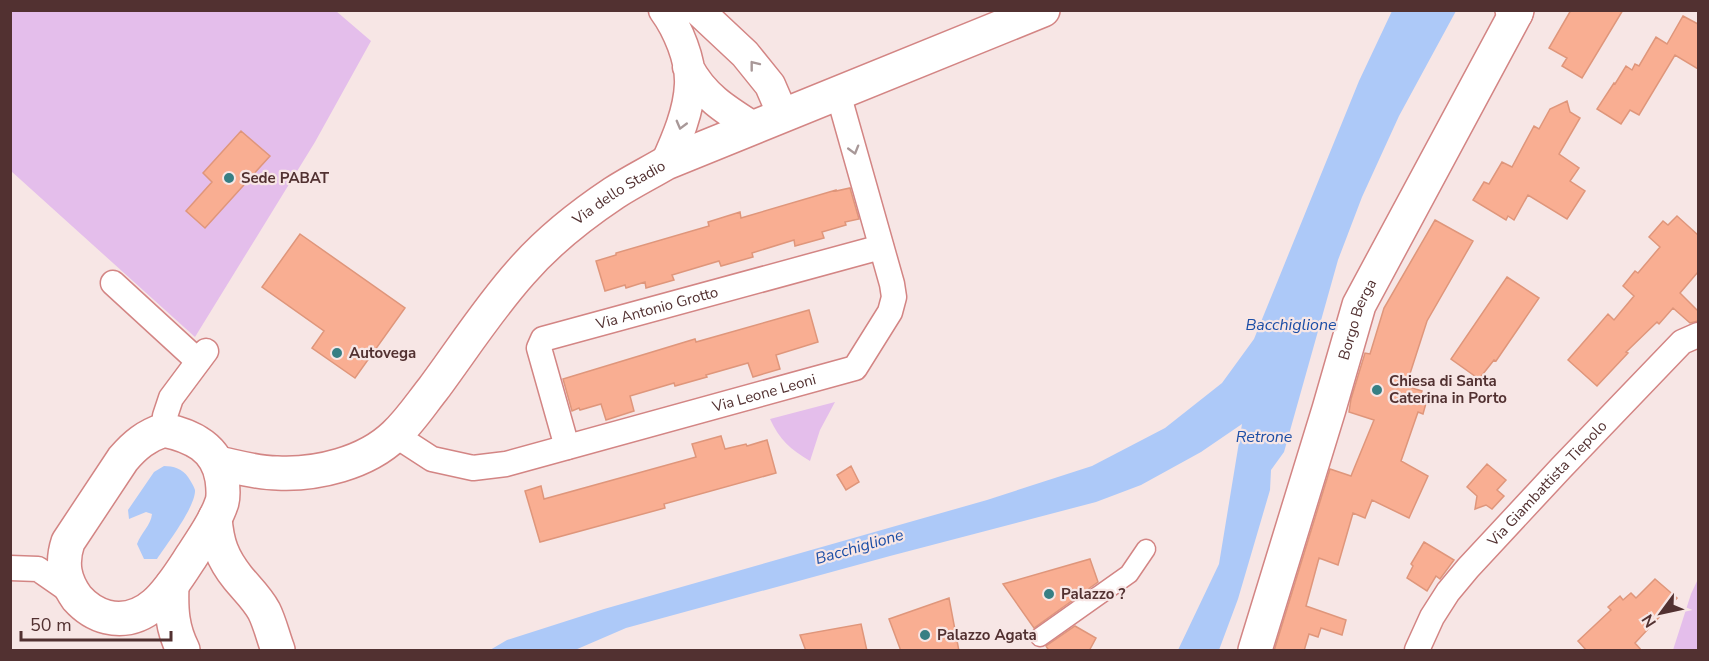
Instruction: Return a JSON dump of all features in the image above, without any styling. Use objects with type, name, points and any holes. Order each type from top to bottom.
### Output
[{"type":"main road","name":"Via dello Stadio","points":[[218,463],[277,473],[327,469],[352,461],[374,450],[395,435],[415,413],[504,291],[542,249],[615,192],[666,163],[1043,10]]},
{"type":"main road","name":"Borgo Berga","points":[[1255,651],[1359,305],[1515,11]]},
{"type":"main road","points":[[219,510],[176,579],[155,605],[135,616],[124,619],[100,615],[88,609],[75,594],[66,578],[64,566],[68,542],[133,446],[164,430],[183,434],[193,438],[207,449],[218,463],[223,485],[216,536],[222,554],[264,611],[278,651]]},
{"type":"main road","name":"Via dello Stadio","points":[[219,510],[277,473]]},
{"type":"main road","points":[[176,579],[204,568],[223,568],[238,577]]},
{"type":"main road","points":[[176,579],[171,605],[180,644]]},
{"type":"main road","points":[[135,616],[152,621],[180,644]]},
{"type":"street","points":[[664,10],[674,25],[695,81],[706,94],[753,127]]},
{"type":"street","points":[[698,10],[745,54],[770,85],[783,115]]},
{"type":"street","points":[[666,163],[677,139],[687,102],[690,83],[688,67]]},
{"type":"street","name":"Via Leone Leoni","points":[[395,435],[432,459],[473,468],[506,464],[855,368],[890,312],[894,297],[838,93]]},
{"type":"street","name":"Via Antonio Grotto","points":[[567,447],[539,348],[543,339],[881,247]]},
{"type":"street","points":[[113,283],[202,356],[171,398],[165,416],[164,430]]},
{"type":"street","name":"Via Giambattista Tiepolo","points":[[1417,651],[1432,617],[1448,592],[1468,568],[1682,342],[1698,335]]},
{"type":"street","points":[[38,569],[68,542]]},
{"type":"street","points":[[1040,637],[1129,574],[1146,549]]},
{"type":"street","points":[[10,568],[38,569],[75,594]]},
{"type":"shaded area","points":[[11,11],[336,11],[371,41],[315,142],[195,337],[11,171]]},
{"type":"shaded area","points":[[835,402],[820,430],[810,461],[786,443],[770,419]]},
{"type":"shaded area","points":[[1698,579],[1698,650],[1673,650],[1691,594]]},
{"type":"water","name":"Bacchiglione","points":[[1392,11],[1456,11],[1399,116],[1362,197],[1338,260],[1284,452],[1271,470],[1270,490],[1238,599],[1219,650],[1178,650],[1219,564],[1242,424],[1201,452],[1141,485],[1096,502],[626,628],[575,650],[490,650],[507,640],[604,609],[987,500],[1092,466],[1165,428],[1222,383],[1254,339],[1359,81]]},
{"type":"water","points":[[164,466],[178,469],[186,474],[195,490],[194,497],[180,525],[157,559],[144,559],[137,544],[152,514],[146,512],[129,519],[128,510],[154,472]]},
{"type":"building","points":[[1571,10],[1623,10],[1582,78],[1562,66],[1567,58],[1549,48]]},
{"type":"building","points":[[1683,16],[1698,24],[1698,69],[1675,55],[1639,115],[1630,110],[1621,124],[1597,109],[1626,66],[1632,70],[1635,64],[1639,66],[1656,37],[1667,44]]},
{"type":"building","points":[[1567,101],[1570,112],[1580,118],[1559,154],[1579,168],[1570,181],[1585,191],[1567,219],[1528,195],[1514,220],[1508,216],[1506,220],[1473,200],[1484,182],[1489,184],[1502,162],[1512,167],[1534,126],[1539,129],[1550,109]]},
{"type":"building","name":"Sede PABAT","points":[[241,131],[270,156],[205,228],[186,211],[212,182],[203,173]]},
{"type":"building","points":[[850,188],[859,219],[845,222],[846,225],[822,232],[824,238],[795,246],[794,240],[752,253],[753,257],[721,266],[719,261],[672,275],[674,280],[646,288],[645,282],[605,291],[596,261],[709,226],[708,222],[740,212],[741,218]]},
{"type":"building","points":[[1677,216],[1698,235],[1698,272],[1680,293],[1698,311],[1698,321],[1690,323],[1673,308],[1659,324],[1657,322],[1626,352],[1628,353],[1597,386],[1568,360],[1608,314],[1614,320],[1634,296],[1623,286],[1635,271],[1638,273],[1660,247],[1649,237],[1663,221],[1668,225]]},
{"type":"building","points":[[1435,220],[1473,241],[1427,321],[1406,386],[1422,391],[1421,394],[1428,396],[1423,414],[1418,412],[1401,461],[1428,476],[1409,518],[1372,500],[1365,518],[1353,513],[1338,565],[1319,558],[1306,606],[1346,620],[1342,635],[1321,628],[1318,637],[1309,634],[1304,651],[1274,651],[1330,469],[1351,476],[1374,420],[1349,412],[1365,353],[1370,354],[1384,308]]},
{"type":"building","points":[[300,234],[405,308],[355,378],[312,348],[324,331],[262,287]]},
{"type":"building","points":[[1507,277],[1539,298],[1496,361],[1494,360],[1479,379],[1451,359]]},
{"type":"building","points":[[809,310],[818,342],[776,355],[780,369],[753,377],[748,363],[675,386],[674,383],[630,396],[634,411],[606,420],[601,404],[572,411],[563,379],[695,339],[696,342]]},
{"type":"building","points":[[721,436],[725,449],[767,440],[776,473],[664,504],[665,508],[540,542],[525,491],[541,486],[544,499],[696,457],[692,444]]},
{"type":"building","points":[[1487,464],[1506,480],[1497,490],[1504,496],[1492,509],[1486,505],[1475,509],[1477,496],[1467,487]]},
{"type":"building","points":[[851,466],[859,482],[846,490],[837,475]]},
{"type":"building","points":[[1424,542],[1454,560],[1440,579],[1436,576],[1427,591],[1407,578],[1413,566],[1411,564]]},
{"type":"building","name":"Palazzo ?","points":[[1090,559],[1098,582],[1034,628],[1003,584]]},
{"type":"building","points":[[1655,579],[1677,598],[1635,643],[1642,651],[1587,651],[1578,641],[1611,610],[1608,607],[1620,596],[1623,600],[1631,593],[1636,598]]},
{"type":"building","name":"Palazzo Agata","points":[[949,598],[959,651],[901,651],[889,619]]},
{"type":"building","points":[[861,624],[867,651],[806,651],[800,635]]},
{"type":"building","points":[[1075,626],[1096,638],[1089,651],[1049,651],[1046,646]]},
{"type":"place","name":"Sede PABAT","points":[[229,178]]},
{"type":"place","name":"Autovega","points":[[337,353]]},
{"type":"place","name":"Chiesa di Santa Caterina in Porto","points":[[1377,390]]},
{"type":"place","name":"Palazzo ?","points":[[1049,594]]},
{"type":"place","name":"Palazzo Agata","points":[[925,635]]},
{"type":"water label","name":"Retrone","points":[[1264,436]]}]
